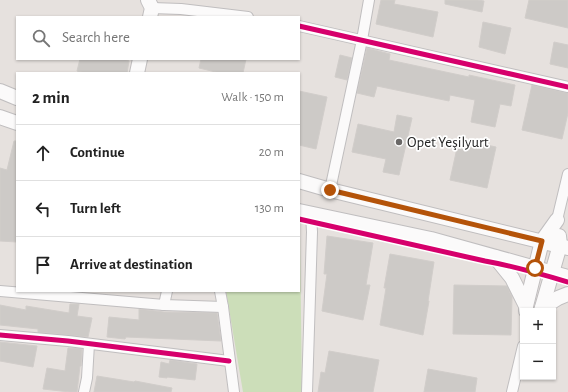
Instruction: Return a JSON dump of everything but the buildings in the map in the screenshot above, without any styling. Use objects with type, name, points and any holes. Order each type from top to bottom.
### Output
[{"type":"main road","points":[[137,72],[140,60]]},
{"type":"main road","points":[[0,91],[16,98]]},
{"type":"main road","points":[[0,117],[16,123]]},
{"type":"main road","points":[[300,181],[330,190],[564,246]]},
{"type":"main road","points":[[305,212],[431,239],[568,277]]},
{"type":"main road","points":[[526,308],[542,241],[557,220]]},
{"type":"main road","points":[[543,308],[552,272],[564,246],[557,220]]},
{"type":"main road","points":[[495,257],[512,278],[526,308]]},
{"type":"main road","points":[[545,308],[558,298],[568,294]]},
{"type":"street","points":[[330,190],[369,0]]},
{"type":"street","points":[[150,8],[181,9],[240,16]]},
{"type":"street","points":[[300,26],[568,87]]},
{"type":"street","points":[[557,220],[568,174]]},
{"type":"street","points":[[305,212],[312,232],[307,392]]},
{"type":"street","points":[[0,291],[164,305],[223,307]]},
{"type":"street","points":[[164,305],[168,292]]},
{"type":"street","points":[[220,292],[234,392]]},
{"type":"street","points":[[0,335],[229,361]]},
{"type":"street","points":[[84,392],[89,344]]},
{"type":"street","points":[[512,392],[520,359]]},
{"type":"green space","points":[[300,237],[302,392],[243,392],[226,292],[300,292]]},
{"type":"cycle path","points":[[300,26],[568,87]]},
{"type":"cycle path","points":[[300,219],[506,265],[568,282]]},
{"type":"cycle path","points":[[0,335],[68,341],[229,361]]},
{"type":"place","name":"Opet Yeşilyurt","points":[[399,142]]},
{"type":"route","points":[[330,190],[542,241],[535,268]]}]
